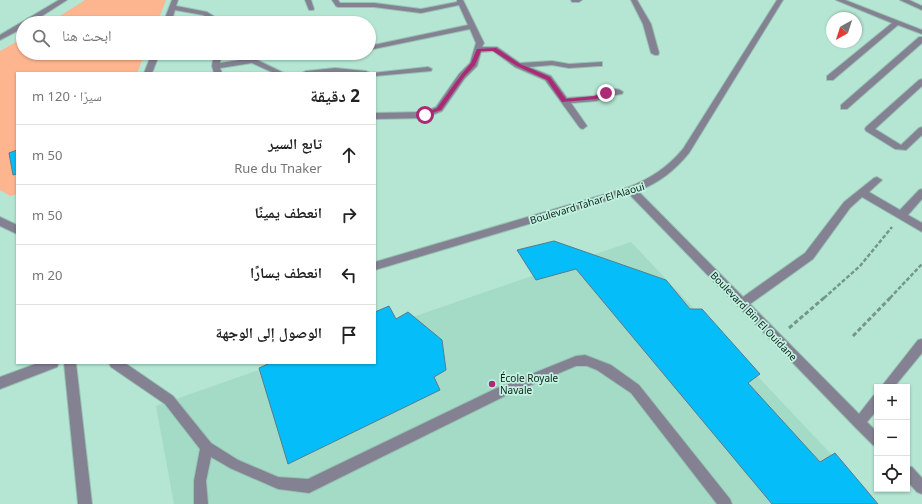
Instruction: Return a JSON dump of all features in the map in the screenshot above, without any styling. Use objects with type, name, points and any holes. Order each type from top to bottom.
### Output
[{"type":"street","points":[[37,16],[64,0]]},
{"type":"street","points":[[170,16],[175,0]]},
{"type":"street","points":[[308,0],[311,9]]},
{"type":"street","points":[[335,0],[338,6],[374,5],[421,11],[460,2],[480,43],[474,64],[462,76],[439,109],[425,115],[376,116]]},
{"type":"street","points":[[634,0],[646,24],[655,53]]},
{"type":"street","name":"Boulevard Tahar El Alaoui","points":[[376,266],[631,190],[657,180],[673,167],[686,151],[780,0]]},
{"type":"street","points":[[839,0],[922,32]]},
{"type":"street","points":[[905,0],[922,8]]},
{"type":"street","points":[[173,8],[205,13],[210,16]]},
{"type":"street","points":[[830,78],[897,22]]},
{"type":"street","points":[[376,47],[472,26]]},
{"type":"street","points":[[2,35],[16,28]]},
{"type":"street","points":[[844,107],[922,39]]},
{"type":"street","points":[[479,50],[494,49],[518,65],[548,78],[583,126]]},
{"type":"street","points":[[148,72],[153,60]]},
{"type":"street","points":[[217,69],[253,60],[278,72]]},
{"type":"street","points":[[518,65],[552,63],[569,66],[599,64]]},
{"type":"street","points":[[376,74],[428,69]]},
{"type":"street","points":[[316,72],[335,70],[356,72]]},
{"type":"street","points":[[922,82],[869,129],[903,148],[922,130]]},
{"type":"street","points":[[564,101],[596,98],[606,93],[619,92]]},
{"type":"street","points":[[742,304],[809,256],[842,210],[860,192],[877,180]]},
{"type":"street","name":"Boulevard Bin El Ouidane","points":[[631,190],[874,438]]},
{"type":"street","points":[[860,192],[922,228]]},
{"type":"street","points":[[901,216],[922,193]]},
{"type":"street","points":[[0,221],[16,229]]},
{"type":"street","points":[[889,384],[922,344]]},
{"type":"street","points":[[116,364],[169,400],[208,447],[234,464],[278,483],[309,486],[501,392],[576,361],[588,361],[600,365],[635,389],[725,504]]},
{"type":"street","points":[[0,383],[50,364]]},
{"type":"street","points":[[70,364],[85,504]]},
{"type":"street","points":[[859,423],[874,404]]},
{"type":"street","points":[[201,504],[200,481],[208,447]]},
{"type":"street","points":[[910,475],[922,487]]},
{"type":"path","points":[[776,339],[860,266],[901,216]]},
{"type":"path","points":[[853,336],[922,264]]},
{"type":"shaded area","points":[[85,0],[166,0],[160,16],[60,16]]},
{"type":"shaded area","points":[[16,42],[16,60],[142,60],[137,72],[16,72],[16,194],[10,196],[0,190],[0,51]]},
{"type":"shaded area","name":"École Royale Navale","points":[[631,242],[878,504],[174,504],[156,406],[276,364],[376,364],[376,330]]},
{"type":"building","points":[[16,150],[16,174],[13,175],[9,153]]},
{"type":"building","points":[[554,241],[666,280],[690,309],[702,309],[760,374],[748,383],[820,462],[835,453],[878,504],[772,504],[576,269],[536,280],[517,250]]},
{"type":"building","points":[[389,306],[396,319],[408,312],[442,340],[446,370],[434,377],[440,390],[288,464],[259,368],[268,364],[376,364],[376,312]]},
{"type":"place","name":"École Royale Navale","points":[[492,384]]},
{"type":"route","points":[[425,115],[439,109],[462,76],[474,64],[479,50],[494,49],[518,65],[548,78],[564,101],[596,98],[606,93]]}]
